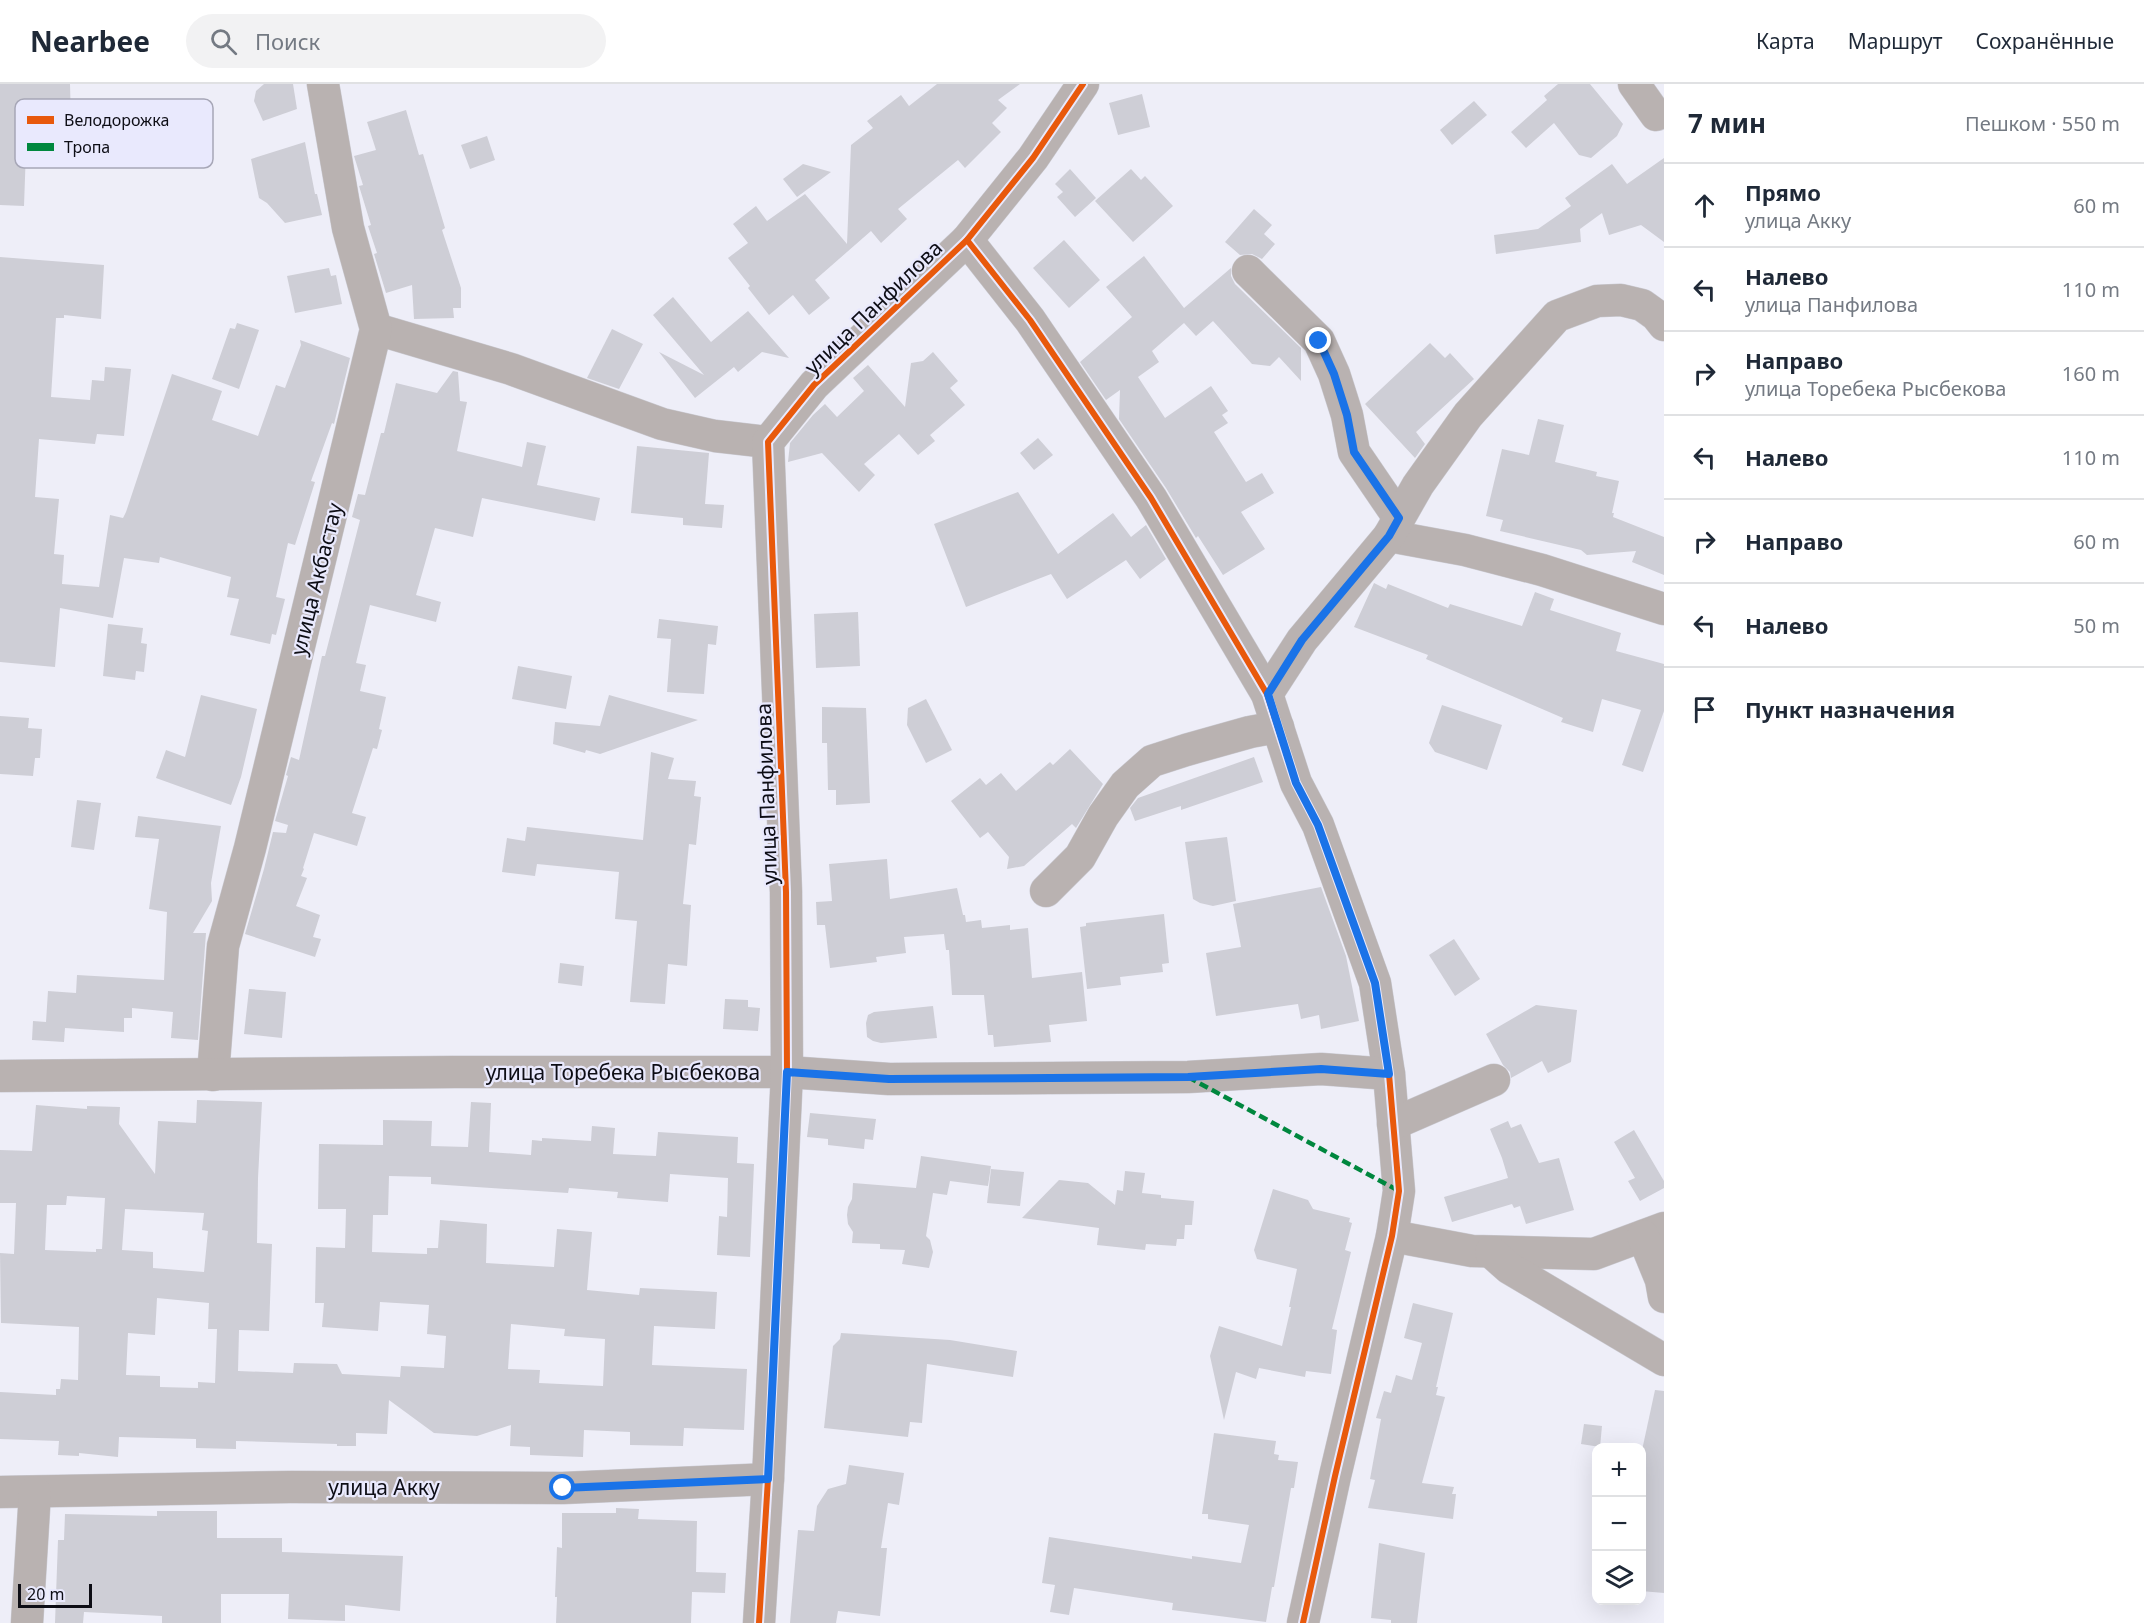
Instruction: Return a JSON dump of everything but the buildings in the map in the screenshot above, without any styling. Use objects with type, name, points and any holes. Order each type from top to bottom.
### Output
[{"type":"street","name":"улица Акбастау","points":[[213,1074],[223,946],[250,848],[376,329],[348,228],[323,84]]},
{"type":"street","name":"улица Панфилова","points":[[759,1623],[787,1072],[786,892],[768,442],[814,385],[967,240],[1033,158],[1083,84]]},
{"type":"street","points":[[1634,84],[1656,115]]},
{"type":"street","points":[[967,240],[1030,320],[1151,498],[1268,694],[1296,783],[1318,825],[1375,983],[1389,1074],[1399,1191],[1392,1236],[1303,1623]]},
{"type":"street","points":[[1248,271],[1319,341],[1334,374],[1347,415],[1354,452],[1394,527],[1465,550],[1542,570],[1664,609]]},
{"type":"street","points":[[1268,694],[1302,640],[1394,527],[1418,485],[1468,415],[1557,316],[1597,301],[1620,300],[1642,305],[1664,325]]},
{"type":"street","points":[[376,329],[511,369],[662,424],[715,436],[768,442]]},
{"type":"street","points":[[1046,891],[1080,857],[1103,816],[1125,785],[1152,761],[1250,732],[1278,727]]},
{"type":"street","name":"улица Торебека Рысбекова","points":[[0,1076],[787,1072],[889,1079],[1188,1077],[1321,1069],[1389,1074]]},
{"type":"street","points":[[1393,1124],[1494,1080]]},
{"type":"street","points":[[1392,1236],[1472,1251],[1594,1254],[1654,1232],[1664,1297]]},
{"type":"street","points":[[1491,1252],[1509,1268],[1662,1351]]},
{"type":"street","name":"улица Акку","points":[[0,1492],[290,1487],[563,1488],[768,1479]]},
{"type":"street","points":[[27,1623],[35,1492]]},
{"type":"marked path","points":[[1188,1077],[1399,1191]]},
{"type":"cycle path","points":[[759,1623],[787,1072],[786,892],[768,442],[814,385],[967,240],[1033,158],[1083,84]]},
{"type":"cycle path","points":[[967,240],[1030,320],[1151,498],[1267,694],[1296,783],[1318,825],[1375,983],[1389,1074],[1399,1191],[1392,1236],[1303,1623]]},
{"type":"route","points":[[563,1488],[768,1479],[787,1072],[889,1079],[1188,1077],[1321,1069],[1389,1074],[1375,983],[1318,825],[1296,783],[1268,694],[1302,640],[1389,536],[1399,518],[1354,452],[1347,415],[1334,374],[1319,341]]}]
